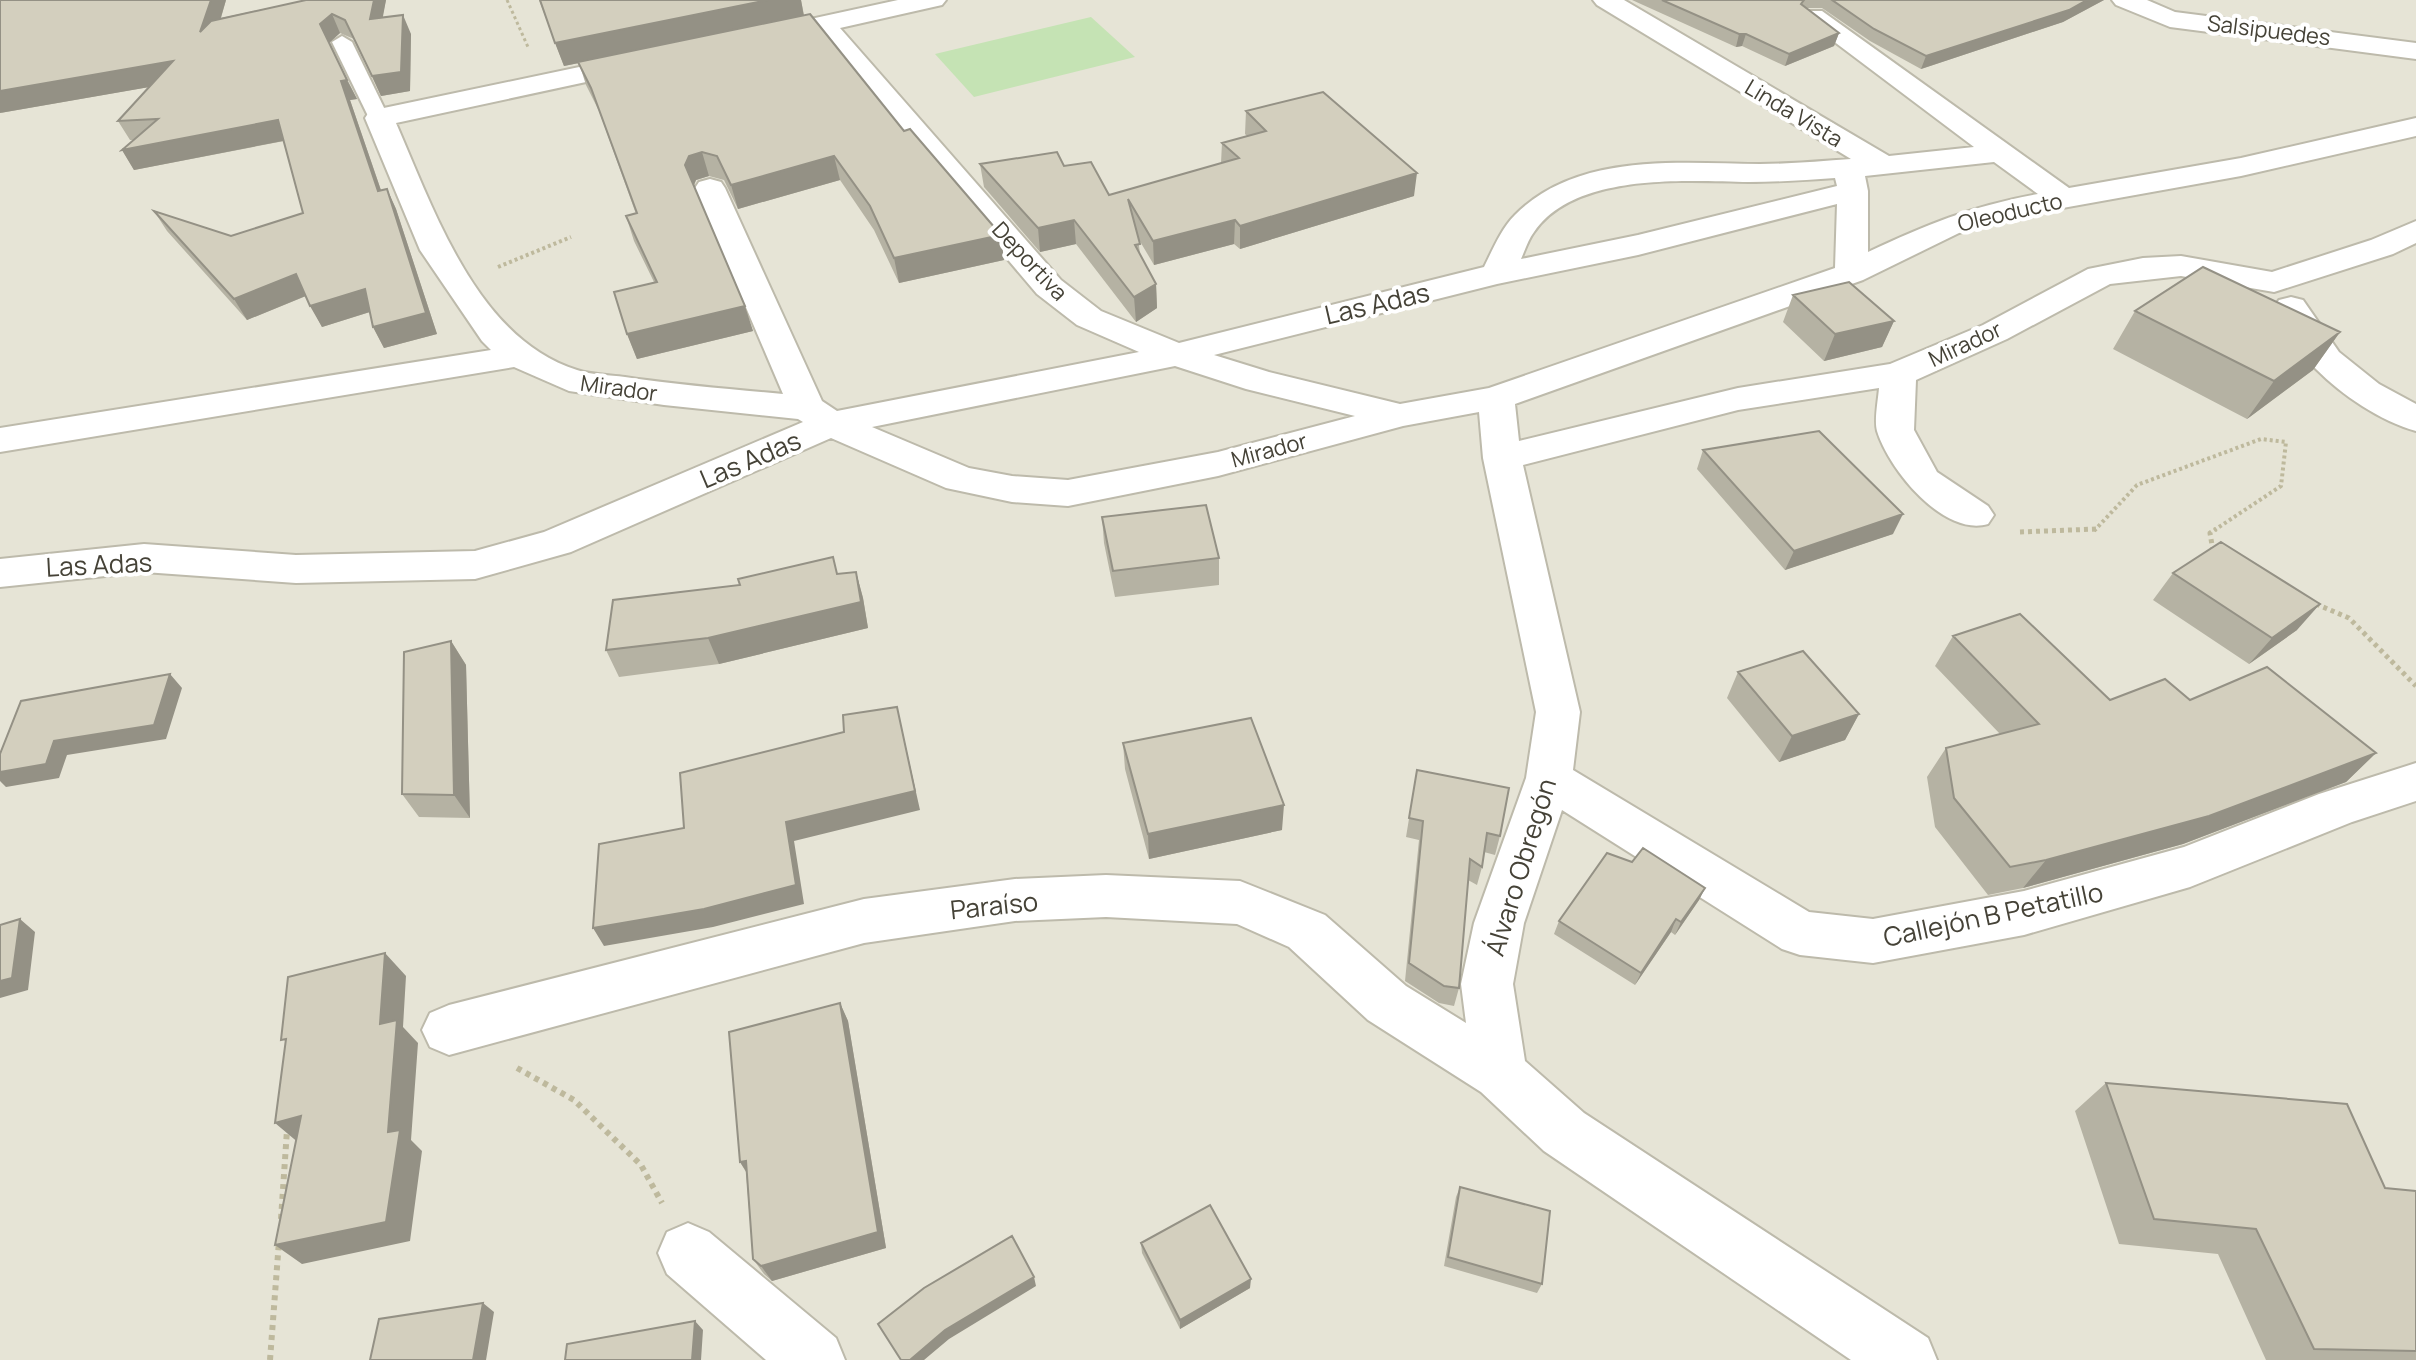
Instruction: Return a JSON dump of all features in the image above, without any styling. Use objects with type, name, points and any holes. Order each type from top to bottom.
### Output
[{"type":"street","points":[[729,44],[933,0]]},
{"type":"street","name":"Linda Vista","points":[[1606,0],[1884,166]]},
{"type":"street","name":"Salsipuedes","points":[[2125,0],[2170,19],[2416,51]]},
{"type":"street","points":[[1813,16],[2064,199]]},
{"type":"street","name":"Deportiva","points":[[823,25],[1049,287],[1089,318],[1177,355],[1259,381],[1401,415]]},
{"type":"street","points":[[379,118],[667,57]]},
{"type":"street","name":"Mirador","points":[[379,118],[436,250],[494,334],[519,356],[569,380],[819,416],[960,479],[1012,489],[1068,493],[1218,464],[1401,415],[1496,398]]},
{"type":"street","name":"Oleoducto","points":[[1496,398],[1851,273],[1948,226],[1990,212],[2241,167],[2416,127]]},
{"type":"street","points":[[1884,166],[1998,153]]},
{"type":"street","name":"Las Adas","points":[[0,573],[144,558],[296,569],[475,565],[557,542],[819,416],[1177,355],[1265,330],[1497,274],[1651,242],[1850,180],[1884,166]]},
{"type":"street","name":"Las Adas","points":[[1497,274],[1525,222],[1563,194],[1623,176],[1675,170],[1850,180]]},
{"type":"street","points":[[1850,180],[1851,273]]},
{"type":"street","points":[[710,188],[819,416]]},
{"type":"street","name":"Mirador","points":[[1502,458],[1738,399],[1898,374],[1995,332],[2100,276],[2143,268],[2181,266],[2274,282],[2382,247],[2416,231]]},
{"type":"street","points":[[2274,282],[2327,360],[2366,392],[2416,419]]},
{"type":"street","points":[[1259,381],[1265,330]]},
{"type":"street","points":[[0,440],[519,356]]},
{"type":"street","points":[[1898,374],[1895,430],[1923,480],[1974,515]]},
{"type":"street","name":"Álvaro Obregón","points":[[1496,398],[1502,458],[1558,712],[1549,778],[1499,923],[1487,984],[1500,1074]]},
{"type":"street","name":"Callejón B Petatillo","points":[[1549,778],[1800,933],[1873,941],[2024,913],[2190,866],[2336,808],[2416,782]]},
{"type":"street","name":"Paraíso","points":[[449,1030],[864,921],[1015,900],[1106,896],[1240,903],[1307,931],[1387,1003],[1500,1074]]},
{"type":"street","points":[[1500,1074],[1564,1132],[1906,1360]]},
{"type":"street","points":[[688,1253],[814,1360]]},
{"type":"lane","points":[[342,42],[379,118]]},
{"type":"path","points":[[458,284],[571,237]]},
{"type":"path","points":[[1974,515],[2026,534],[2094,531],[2137,485],[2261,439],[2286,442],[2281,486],[2210,533],[2215,558]]},
{"type":"path","points":[[2308,600],[2349,618],[2416,686]]},
{"type":"path","points":[[449,1030],[574,1100],[641,1165],[688,1253]]},
{"type":"path","points":[[270,1360],[288,1121]]},
{"type":"shaded area","points":[[0,0],[2416,0],[2416,1360],[0,1360]]},
{"type":"green space","points":[[1091,17],[1135,57],[974,97],[935,54]]},
{"type":"building","points":[[0,0],[211,0],[200,32],[211,21],[306,0],[374,0],[370,19],[403,15],[401,72],[372,76],[345,20],[332,14],[320,24],[347,80],[341,81],[378,191],[387,189],[426,313],[373,327],[365,289],[310,306],[296,274],[234,299],[154,211],[231,236],[303,213],[278,120],[122,150],[158,119],[118,121],[173,61],[0,91]]},
{"type":"building","points":[[540,0],[768,0],[555,43]]},
{"type":"building","points":[[1662,0],[1804,0],[1801,4],[1839,33],[1789,54]]},
{"type":"building","points":[[1832,0],[2087,0],[2069,10],[1926,56],[1874,29]]},
{"type":"building","points":[[810,14],[904,131],[910,129],[1001,235],[894,258],[870,206],[834,156],[731,185],[717,156],[702,152],[689,156],[685,165],[745,306],[627,334],[614,292],[657,282],[626,216],[637,213],[591,88],[578,62]]},
{"type":"building","points":[[1323,92],[1417,173],[1240,226],[1235,220],[1153,241],[1128,199],[1140,244],[1135,245],[1156,284],[1134,297],[1074,220],[1038,228],[980,164],[1057,152],[1064,166],[1091,162],[1109,195],[1239,158],[1222,143],[1266,131],[1246,111]]},
{"type":"building","points":[[2203,267],[2340,332],[2274,381],[2135,311]]},
{"type":"building","points":[[1849,282],[1894,321],[1835,334],[1793,295]]},
{"type":"building","points":[[1819,431],[1903,514],[1794,551],[1703,450]]},
{"type":"building","points":[[1206,505],[1219,558],[1113,571],[1102,517]]},
{"type":"building","points":[[2221,542],[2320,604],[2272,638],[2173,573]]},
{"type":"building","points":[[833,557],[837,574],[856,572],[861,602],[708,638],[606,650],[613,600],[740,585],[738,579]]},
{"type":"building","points":[[2020,614],[2110,700],[2165,679],[2190,700],[2267,667],[2376,753],[2209,816],[2010,867],[1954,798],[1946,748],[2039,724],[1953,636]]},
{"type":"building","points":[[451,641],[454,795],[402,794],[404,652]]},
{"type":"building","points":[[1803,651],[1859,714],[1792,736],[1738,672]]},
{"type":"building","points":[[170,674],[154,725],[54,741],[46,764],[0,772],[0,754],[21,701]]},
{"type":"building","points":[[897,707],[915,791],[786,822],[796,885],[704,909],[593,928],[599,844],[684,828],[680,773],[844,732],[843,715]]},
{"type":"building","points":[[1251,718],[1284,805],[1148,834],[1123,743]]},
{"type":"building","points":[[1417,770],[1509,788],[1500,836],[1487,833],[1482,867],[1470,859],[1459,988],[1444,986],[1409,963],[1423,821],[1409,818]]},
{"type":"building","points":[[1643,848],[1705,888],[1681,922],[1676,919],[1641,973],[1559,921],[1607,853],[1632,862]]},
{"type":"building","points":[[20,919],[12,978],[0,981],[0,925]]},
{"type":"building","points":[[385,953],[380,1024],[397,1020],[388,1132],[400,1130],[386,1222],[275,1245],[301,1116],[275,1123],[286,1039],[281,1040],[288,977]]},
{"type":"building","points":[[840,1003],[878,1232],[761,1266],[753,1259],[746,1161],[740,1162],[729,1032]]},
{"type":"building","points":[[2106,1083],[2347,1104],[2385,1188],[2416,1191],[2416,1351],[2314,1349],[2256,1229],[2154,1219]]},
{"type":"building","points":[[1460,1187],[1550,1211],[1542,1284],[1448,1257]]},
{"type":"building","points":[[1210,1205],[1251,1279],[1180,1320],[1141,1243]]},
{"type":"building","points":[[1012,1236],[1034,1277],[945,1330],[910,1360],[901,1360],[878,1324],[924,1288]]},
{"type":"building","points":[[483,1303],[473,1360],[370,1360],[379,1319]]},
{"type":"building","points":[[695,1321],[692,1360],[565,1360],[567,1344]]}]
